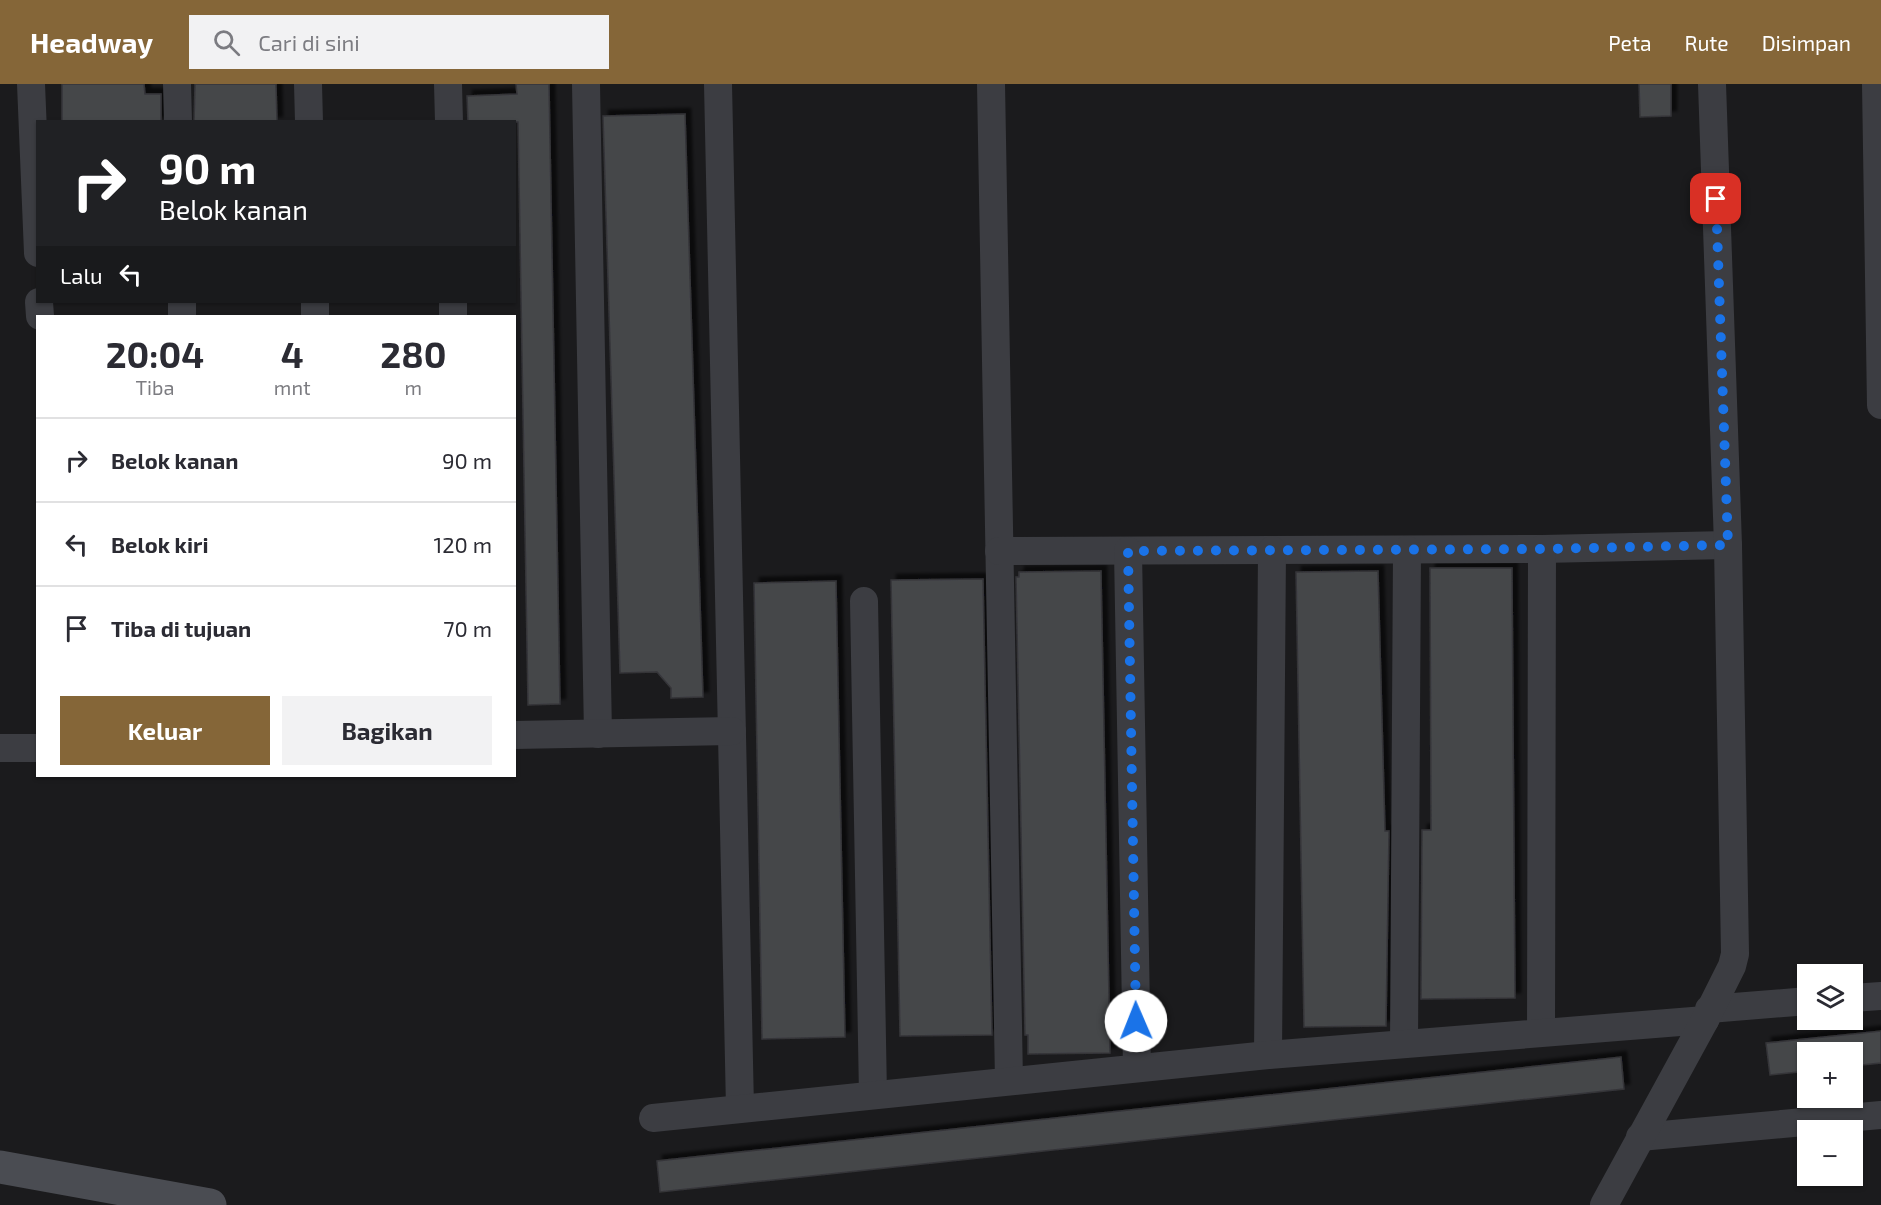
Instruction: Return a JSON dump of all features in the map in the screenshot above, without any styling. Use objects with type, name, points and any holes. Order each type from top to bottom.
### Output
[{"type":"main road","points":[[0,1167],[210,1205]]},
{"type":"street","points":[[31,84],[36,205]]},
{"type":"street","points":[[177,84],[178,120]]},
{"type":"street","points":[[308,84],[309,120]]},
{"type":"street","points":[[448,84],[449,120]]},
{"type":"street","points":[[586,84],[598,734]]},
{"type":"street","points":[[718,84],[740,1108]]},
{"type":"street","points":[[991,84],[1009,1081]]},
{"type":"street","points":[[1604,1205],[1707,1014],[1732,966],[1735,954],[1728,545],[1712,84]]},
{"type":"street","points":[[1876,84],[1881,405]]},
{"type":"street","points":[[999,551],[1542,549],[1728,545]]},
{"type":"street","points":[[1541,1032],[1542,549]]},
{"type":"street","points":[[1268,1054],[1272,550]]},
{"type":"street","points":[[1404,1044],[1407,550]]},
{"type":"street","points":[[1128,551],[1137,1068]]},
{"type":"street","points":[[864,601],[873,1095]]},
{"type":"street","points":[[516,735],[732,731]]},
{"type":"street","points":[[0,748],[36,748]]},
{"type":"street","points":[[1863,997],[1881,996]]},
{"type":"street","points":[[653,1118],[1268,1054],[1541,1032],[1797,1002]]},
{"type":"street","points":[[1640,1137],[1881,1115]]},
{"type":"building","points":[[62,84],[144,84],[145,94],[161,94],[161,120],[62,120]]},
{"type":"building","points":[[195,84],[276,84],[277,120],[194,120]]},
{"type":"building","points":[[516,84],[549,84],[560,704],[528,705],[518,122],[516,120],[468,120],[467,96],[517,94]]},
{"type":"building","points":[[1639,84],[1671,84],[1671,116],[1640,117]]},
{"type":"building","points":[[685,114],[703,697],[671,698],[671,688],[657,672],[620,673],[603,116]]},
{"type":"building","points":[[1430,568],[1512,568],[1515,998],[1421,999],[1422,830],[1431,830]]},
{"type":"building","points":[[1101,571],[1110,1053],[1028,1054],[1028,1035],[1025,1035],[1016,577],[1019,577],[1019,572]]},
{"type":"building","points":[[1378,571],[1385,831],[1389,831],[1386,1026],[1304,1027],[1296,572]]},
{"type":"building","points":[[983,579],[992,1035],[900,1036],[891,580]]},
{"type":"building","points":[[836,581],[845,1037],[762,1039],[754,583]]},
{"type":"building","points":[[1881,1031],[1881,1063],[1863,1065],[1863,1042],[1797,1042],[1797,1072],[1770,1075],[1766,1043]]},
{"type":"building","points":[[1621,1057],[1624,1089],[660,1192],[657,1161]]},
{"type":"route","points":[[1136,1021],[1128,551],[1542,549],[1728,545],[1716,199]]}]
